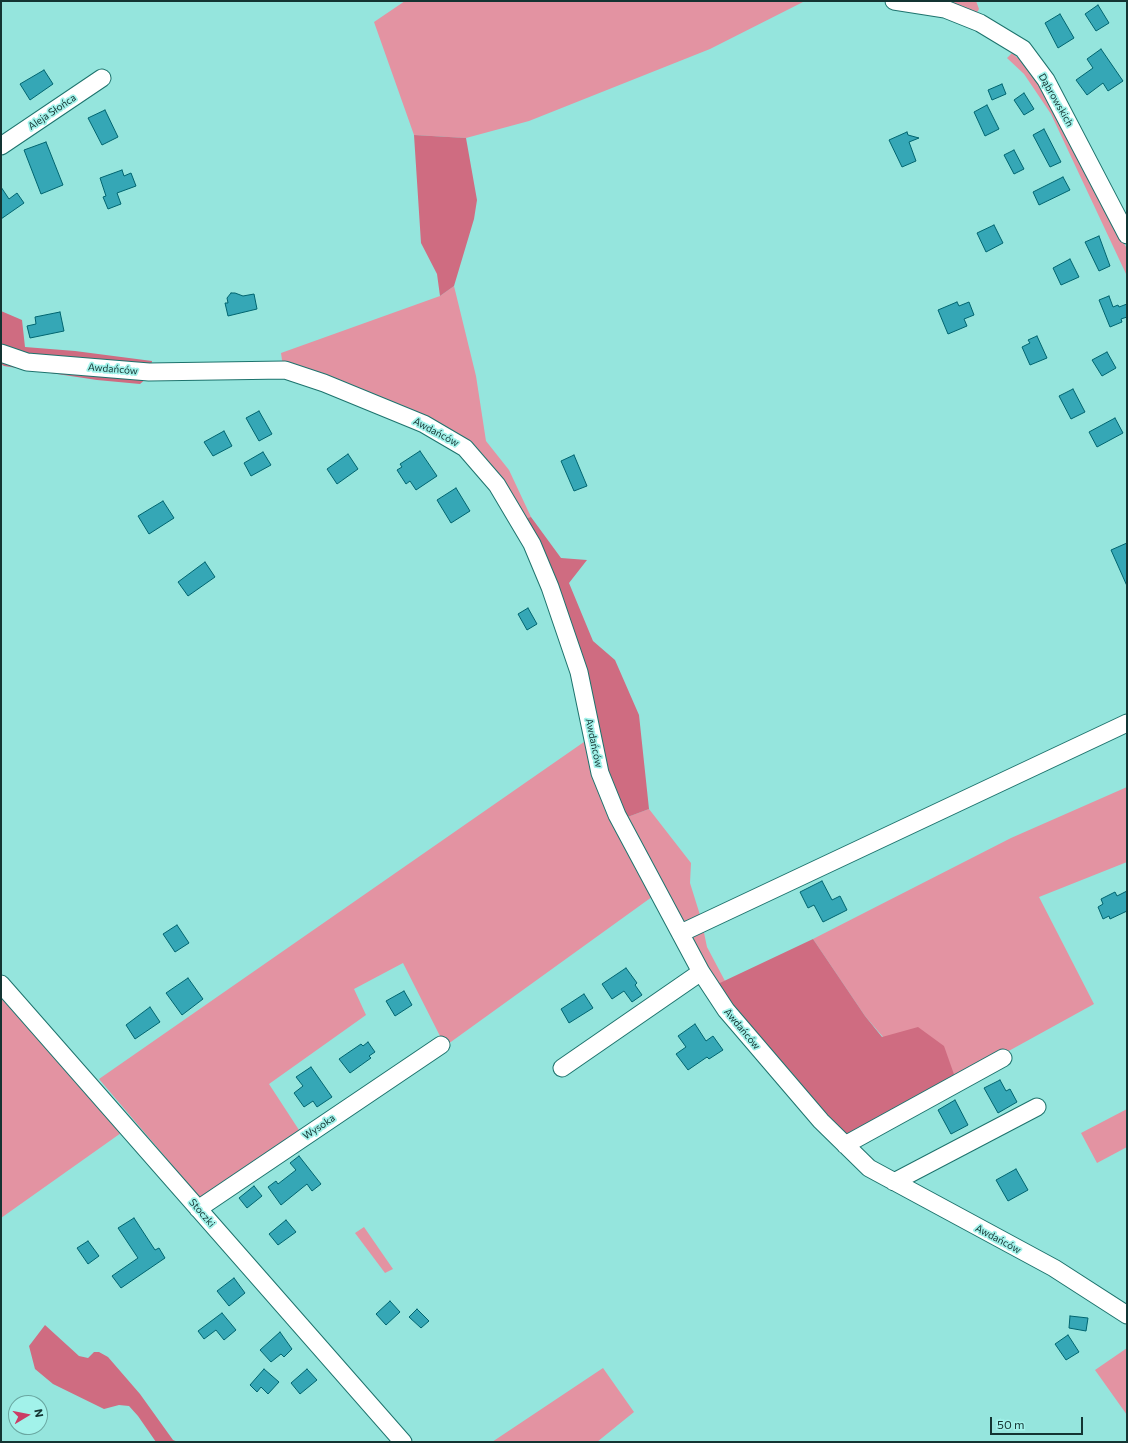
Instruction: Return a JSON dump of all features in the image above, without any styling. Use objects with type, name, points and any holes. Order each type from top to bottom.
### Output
[{"type":"street","name":"Dąbrowskich","points":[[894,1],[945,9],[980,23],[1023,49],[1046,80],[1127,235]]},
{"type":"street","name":"Aleja Słońca","points":[[1,146],[102,78]]},
{"type":"street","name":"Awdańców","points":[[1,353],[27,362],[149,372],[285,370],[324,383],[424,424],[465,448],[497,485],[532,544],[550,587],[579,672],[603,780],[617,815],[701,972],[726,1010],[821,1121],[869,1168],[1054,1268],[1127,1315]]},
{"type":"street","points":[[681,933],[1127,723]]},
{"type":"street","points":[[562,1068],[701,972]]},
{"type":"street","name":"Stoczki","points":[[1,984],[403,1442]]},
{"type":"street","name":"Wysoka","points":[[198,1209],[441,1046]]},
{"type":"street","points":[[845,1145],[1003,1058]]},
{"type":"street","points":[[894,1182],[1036,1107]]},
{"type":"shaded area","points":[[405,1],[805,1],[710,49],[529,121],[466,138],[414,135],[374,22]]},
{"type":"shaded area","points":[[946,1],[976,1],[979,9],[976,14]]},
{"type":"shaded area","points":[[1012,53],[1028,67],[1056,112],[1127,249],[1127,276],[1051,114],[1024,74],[1007,58]]},
{"type":"shaded area","points":[[414,135],[466,138],[477,200],[474,219],[454,286],[440,296],[437,274],[421,243]]},
{"type":"shaded area","points":[[454,286],[476,376],[486,441],[509,470],[531,517],[523,519],[469,441],[283,367],[281,353],[440,296]]},
{"type":"shaded area","points":[[1,311],[22,320],[25,347],[75,351],[152,361],[151,368],[30,359],[1,349]]},
{"type":"shaded area","points":[[1,357],[148,377],[140,384],[97,380],[4,366],[1,364]]},
{"type":"shaded area","points":[[531,517],[561,558],[587,560],[569,583],[593,641],[615,660],[639,715],[649,809],[625,818],[596,745],[523,519]]},
{"type":"shaded area","points":[[594,735],[625,818],[649,809],[691,863],[690,883],[700,915],[904,834],[786,893],[703,928],[707,947],[725,981],[705,990],[656,894],[448,1044],[441,1038],[403,963],[354,989],[366,1015],[269,1084],[299,1130],[201,1199],[99,1079]]},
{"type":"shaded area","points":[[1127,787],[1127,862],[1039,897],[1094,1004],[956,1080],[883,1037],[865,1016],[813,939],[1011,838]]},
{"type":"shaded area","points":[[813,939],[865,1016],[882,1037],[918,1027],[944,1046],[956,1080],[837,1145],[816,1128],[705,990]]},
{"type":"shaded area","points":[[1,992],[121,1133],[1,1218]]},
{"type":"shaded area","points":[[1127,1109],[1127,1147],[1097,1163],[1081,1133]]},
{"type":"shaded area","points":[[364,1227],[393,1269],[385,1273],[355,1233]]},
{"type":"shaded area","points":[[45,1325],[79,1356],[88,1358],[94,1352],[99,1352],[108,1357],[140,1394],[173,1440],[178,1442],[156,1442],[138,1416],[129,1406],[119,1405],[104,1409],[53,1384],[35,1369],[29,1346]]},
{"type":"shaded area","points":[[1127,1348],[1127,1415],[1095,1370]]},
{"type":"shaded area","points":[[603,1368],[634,1412],[597,1442],[492,1442]]},
{"type":"building","points":[[1098,5],[1109,23],[1096,31],[1085,14]]},
{"type":"building","points":[[1060,14],[1074,38],[1058,48],[1045,23]]},
{"type":"building","points":[[1101,49],[1123,81],[1108,91],[1103,83],[1087,95],[1076,80],[1093,68],[1087,59]]},
{"type":"building","points":[[44,70],[53,84],[30,100],[20,84]]},
{"type":"building","points":[[1002,84],[1006,94],[992,100],[988,90]]},
{"type":"building","points":[[1024,93],[1034,109],[1024,115],[1014,100]]},
{"type":"building","points":[[987,105],[999,129],[985,136],[974,112]]},
{"type":"building","points":[[105,110],[118,137],[102,145],[88,118]]},
{"type":"building","points":[[1044,129],[1061,162],[1050,167],[1033,135]]},
{"type":"building","points":[[907,132],[908,135],[919,138],[909,142],[916,161],[902,167],[889,140]]},
{"type":"building","points":[[46,142],[63,185],[41,194],[24,150]]},
{"type":"building","points":[[1014,150],[1024,169],[1014,174],[1004,155]]},
{"type":"building","points":[[122,170],[124,176],[131,173],[136,186],[117,193],[121,204],[108,209],[103,197],[106,196],[100,178]]},
{"type":"building","points":[[1063,177],[1070,190],[1039,205],[1033,192]]},
{"type":"building","points":[[1,187],[9,199],[17,193],[24,203],[1,219]]},
{"type":"building","points":[[994,225],[1003,243],[986,252],[977,233]]},
{"type":"building","points":[[1099,236],[1110,266],[1099,271],[1085,242]]},
{"type":"building","points":[[1070,259],[1079,277],[1061,285],[1053,268]]},
{"type":"building","points":[[231,293],[243,296],[254,294],[257,309],[228,316],[225,303],[228,303],[227,298]]},
{"type":"building","points":[[1109,296],[1113,307],[1118,305],[1119,307],[1127,304],[1127,317],[1121,319],[1122,322],[1110,327],[1099,300]]},
{"type":"building","points":[[957,302],[959,306],[969,302],[974,315],[964,319],[967,326],[948,334],[938,310]]},
{"type":"building","points":[[60,312],[64,331],[30,338],[27,326],[36,324],[35,317]]},
{"type":"building","points":[[1037,336],[1047,358],[1030,365],[1022,347],[1030,343],[1028,340]]},
{"type":"building","points":[[1107,352],[1116,368],[1102,376],[1092,360]]},
{"type":"building","points":[[1073,389],[1085,412],[1071,419],[1059,396]]},
{"type":"building","points":[[259,411],[272,434],[259,441],[246,418]]},
{"type":"building","points":[[1115,418],[1123,433],[1097,447],[1089,432]]},
{"type":"building","points":[[224,431],[232,446],[213,456],[204,442]]},
{"type":"building","points":[[420,451],[437,476],[416,490],[410,481],[406,484],[397,470],[402,467],[400,464]]},
{"type":"building","points":[[263,452],[271,465],[251,476],[244,463]]},
{"type":"building","points":[[348,454],[358,469],[337,484],[327,469]]},
{"type":"building","points":[[574,455],[587,486],[574,491],[561,461]]},
{"type":"building","points":[[456,488],[470,511],[451,523],[437,500]]},
{"type":"building","points":[[163,501],[174,518],[149,534],[138,516]]},
{"type":"building","points":[[1127,543],[1127,586],[1111,550]]},
{"type":"building","points":[[205,562],[215,577],[188,596],[178,582]]},
{"type":"building","points":[[528,608],[537,624],[527,630],[518,614]]},
{"type":"building","points":[[822,881],[832,900],[840,896],[847,910],[823,922],[814,905],[808,908],[800,892]]},
{"type":"building","points":[[1127,891],[1127,911],[1110,919],[1109,916],[1103,919],[1098,907],[1103,904],[1101,899],[1115,892],[1117,896]]},
{"type":"building","points":[[177,925],[189,943],[175,952],[163,934]]},
{"type":"building","points":[[626,968],[637,983],[635,985],[642,995],[632,1002],[624,991],[612,999],[602,984]]},
{"type":"building","points":[[188,978],[203,999],[182,1015],[166,993]]},
{"type":"building","points":[[404,991],[412,1005],[395,1016],[386,1001]]},
{"type":"building","points":[[584,994],[593,1008],[569,1023],[561,1009]]},
{"type":"building","points":[[150,1007],[160,1022],[135,1039],[126,1025]]},
{"type":"building","points":[[695,1024],[706,1041],[713,1036],[723,1050],[709,1059],[707,1057],[688,1070],[676,1054],[686,1047],[678,1036]]},
{"type":"building","points":[[368,1042],[375,1052],[369,1056],[371,1058],[350,1073],[339,1059],[361,1044],[363,1046]]},
{"type":"building","points":[[311,1067],[332,1097],[317,1107],[313,1101],[304,1107],[294,1093],[303,1086],[296,1077]]},
{"type":"building","points":[[1000,1080],[1006,1091],[1010,1089],[1017,1102],[998,1113],[984,1088]]},
{"type":"building","points":[[955,1100],[968,1125],[951,1134],[938,1110]]},
{"type":"building","points":[[299,1156],[321,1184],[312,1191],[307,1184],[281,1205],[268,1187],[276,1181],[278,1184],[296,1170],[290,1163]]},
{"type":"building","points":[[1016,1169],[1028,1190],[1008,1201],[996,1180]]},
{"type":"building","points":[[254,1186],[262,1196],[247,1208],[239,1198]]},
{"type":"building","points":[[134,1218],[155,1250],[159,1248],[165,1258],[121,1288],[112,1276],[138,1258],[118,1228]]},
{"type":"building","points":[[286,1220],[296,1232],[278,1245],[269,1234]]},
{"type":"building","points":[[88,1241],[99,1256],[88,1264],[77,1248]]},
{"type":"building","points":[[234,1278],[245,1293],[229,1306],[217,1291]]},
{"type":"building","points":[[390,1301],[400,1312],[386,1325],[376,1314]]},
{"type":"building","points":[[417,1309],[429,1321],[421,1328],[409,1317]]},
{"type":"building","points":[[222,1313],[236,1330],[224,1340],[216,1330],[204,1339],[198,1331]]},
{"type":"building","points":[[1070,1316],[1088,1318],[1086,1331],[1069,1328]]},
{"type":"building","points":[[280,1332],[292,1349],[284,1357],[281,1354],[271,1362],[260,1350]]},
{"type":"building","points":[[1068,1335],[1079,1352],[1066,1360],[1055,1344]]},
{"type":"building","points":[[264,1369],[279,1382],[268,1394],[261,1387],[257,1392],[250,1385]]},
{"type":"building","points":[[307,1369],[317,1380],[300,1394],[291,1383]]}]
